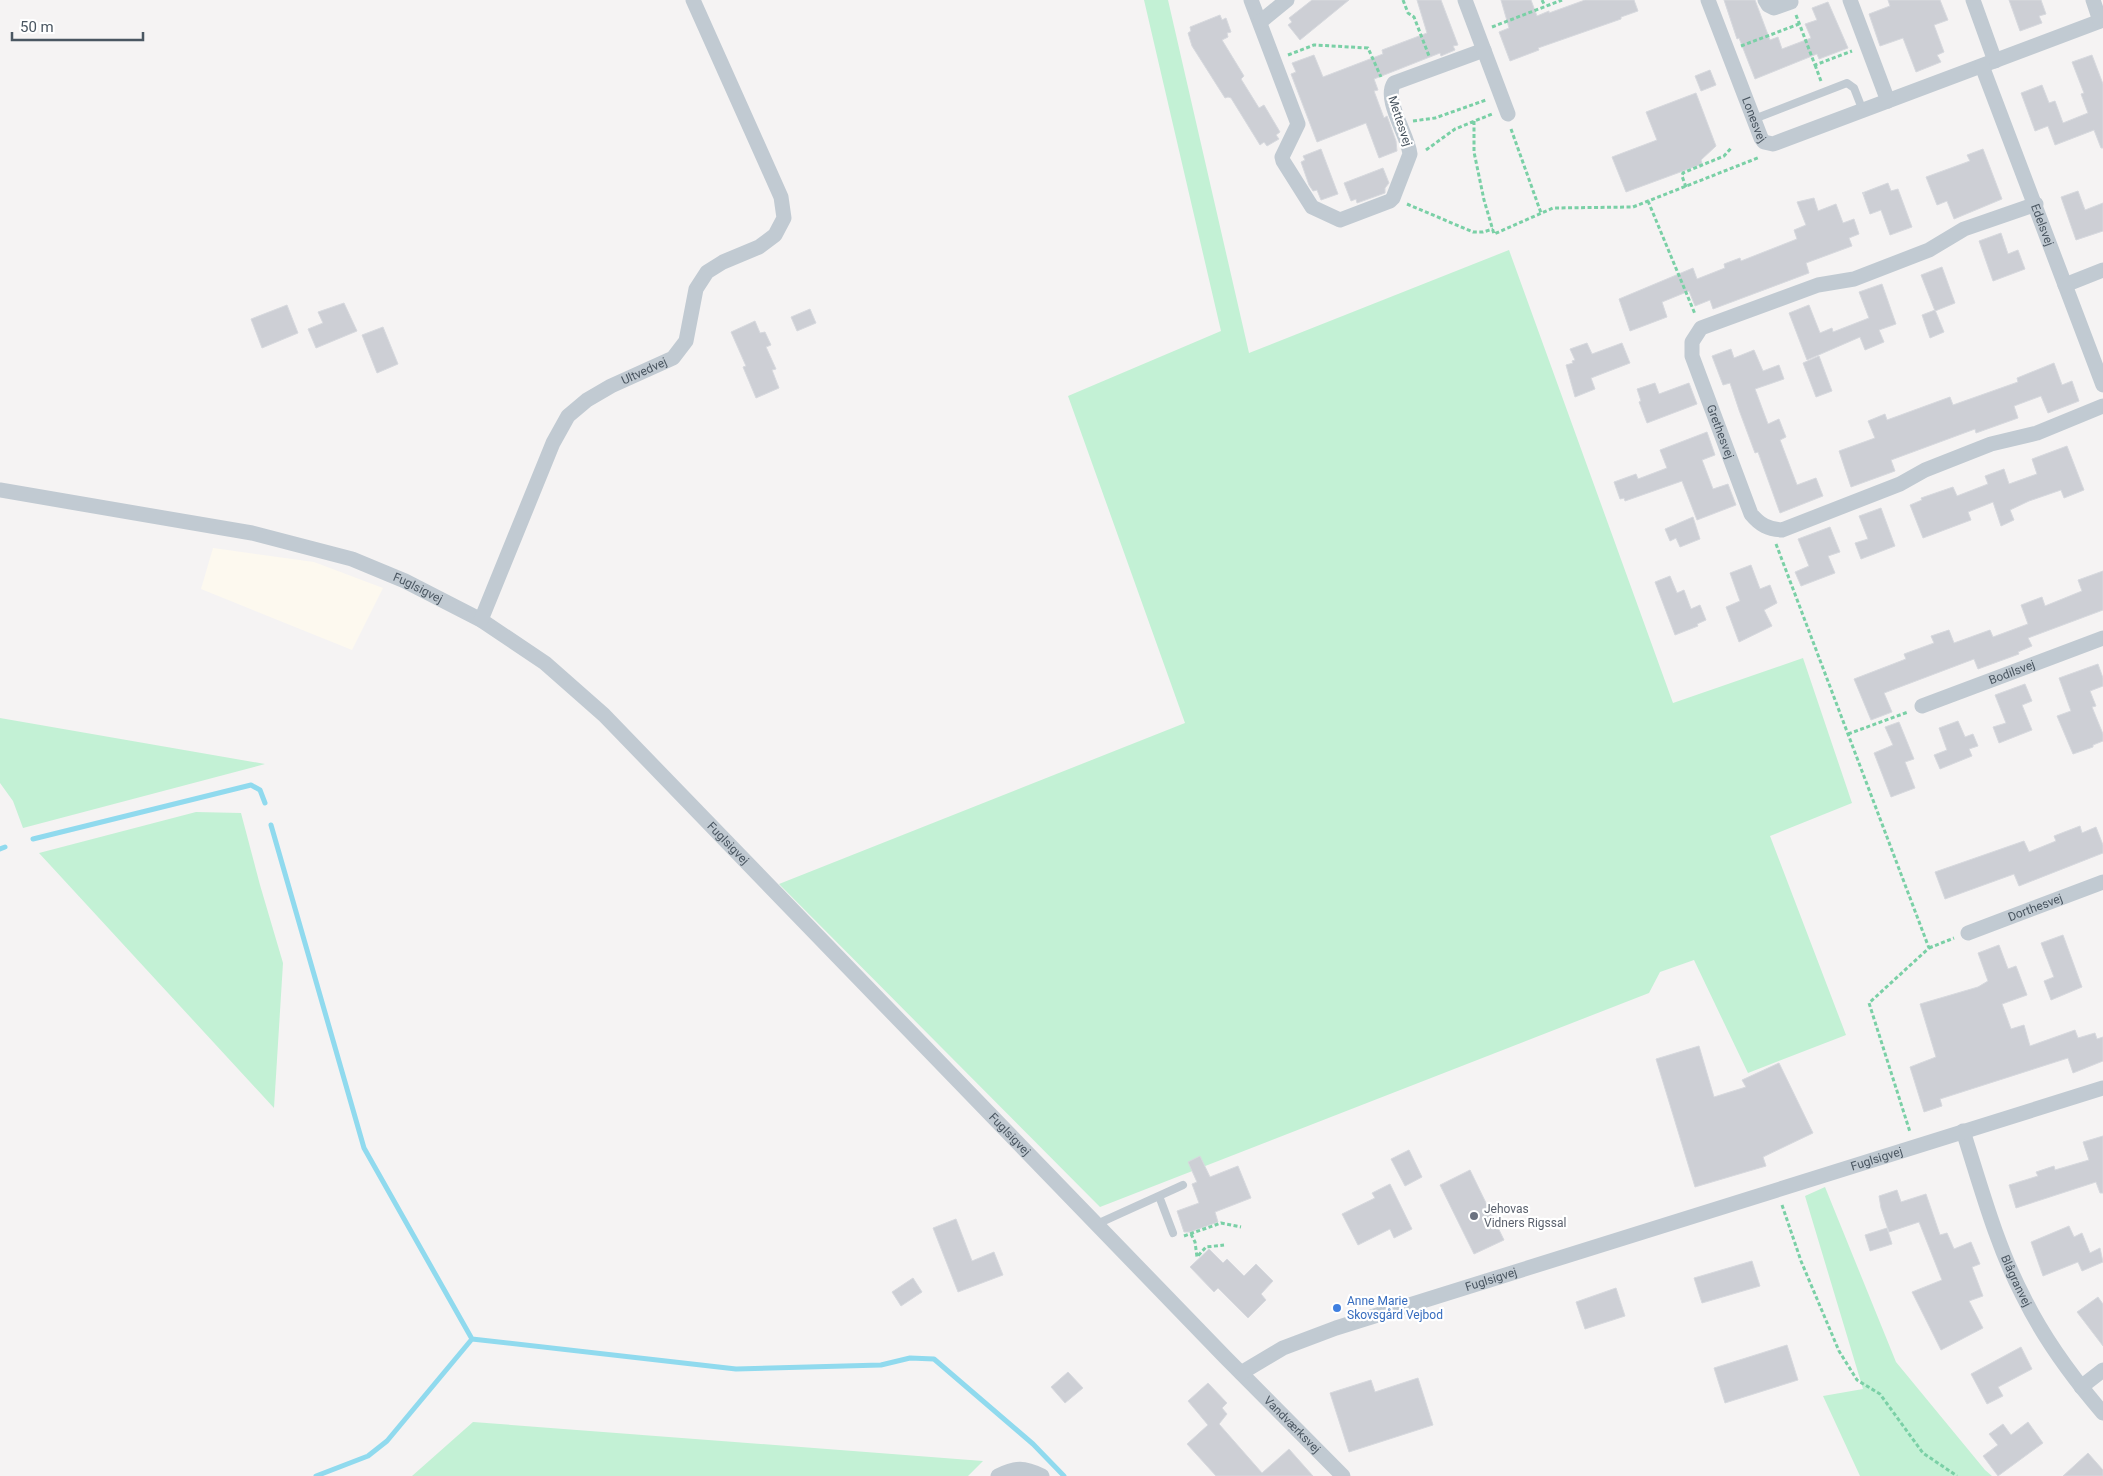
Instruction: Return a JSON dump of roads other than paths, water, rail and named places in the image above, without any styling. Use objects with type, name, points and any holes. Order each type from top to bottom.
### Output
[{"type":"street","name":"Ultvedvej","points":[[481,620],[553,443],[568,416],[587,400],[610,386],[673,358],[686,341],[696,289],[707,272],[723,262],[759,247],[775,235],[784,218],[781,197],[693,0]]},
{"type":"street","points":[[1251,0],[1260,22],[1287,0]]},
{"type":"street","points":[[1464,0],[1505,106]]},
{"type":"street","name":"Lonesvej","points":[[1708,0],[1761,138],[1768,144],[1777,143],[2102,20],[2093,0]]},
{"type":"street","points":[[1765,0],[1768,5],[1774,8],[1791,2]]},
{"type":"street","points":[[1850,0],[1888,101]]},
{"type":"street","points":[[1973,0],[1989,63]]},
{"type":"street","name":"Mettesvej","points":[[1260,22],[1298,124],[1282,157],[1283,162],[1307,202],[1317,210],[1340,220],[1386,204],[1393,198],[1410,154],[1391,98],[1391,88],[1399,80],[1484,50]]},
{"type":"street","name":"Edelsvej","points":[[1989,63],[2036,204],[2103,385]]},
{"type":"street","name":"Grethesvej","points":[[2036,204],[1964,229],[1929,250],[1854,279],[1818,285],[1701,328],[1692,342],[1692,356],[1751,514],[1759,523],[1771,530],[1782,530],[1900,484],[1925,470],[1983,447],[2037,433],[2103,406]]},
{"type":"street","points":[[2065,285],[2103,270]]},
{"type":"street","name":"Fuglsigvej","points":[[0,490],[252,533],[352,559],[406,581],[481,620],[545,663],[604,715],[1241,1373],[1283,1348],[1336,1328],[1776,1188],[2103,1088]]},
{"type":"street","name":"Bodilsvej","points":[[1922,706],[2103,638]]},
{"type":"street","name":"Dorthesvej","points":[[1968,933],[2103,882]]},
{"type":"street","name":"Blågranvej","points":[[1963,1131],[2001,1246],[2023,1296],[2049,1343],[2081,1387],[2103,1412]]},
{"type":"street","points":[[2081,1387],[2103,1370]]},
{"type":"street","name":"Vandværksvej","points":[[1241,1373],[1343,1476]]},
{"type":"street","points":[[998,1476],[1012,1469],[1030,1470],[1042,1476]]},
{"type":"lane","points":[[1754,119],[1844,84],[1850,84],[1854,88],[1863,111]]},
{"type":"lane","points":[[1097,1224],[1183,1185]]},
{"type":"lane","points":[[1158,1196],[1173,1233]]},
{"type":"waterway","points":[[33,839],[251,785],[260,790],[265,803]]},
{"type":"waterway","points":[[271,825],[364,1148],[472,1339],[736,1369],[881,1365],[910,1358],[934,1359],[1033,1444],[1064,1476]]},
{"type":"waterway","points":[[0,849],[5,847]]},
{"type":"waterway","points":[[316,1476],[368,1456],[387,1441],[472,1339]]},
{"type":"place","name":"Jehovas Vidners Rigssal","points":[[1474,1216]]},
{"type":"place","name":"Anne Marie Skovsgård Vejbod","points":[[1337,1308]]}]
